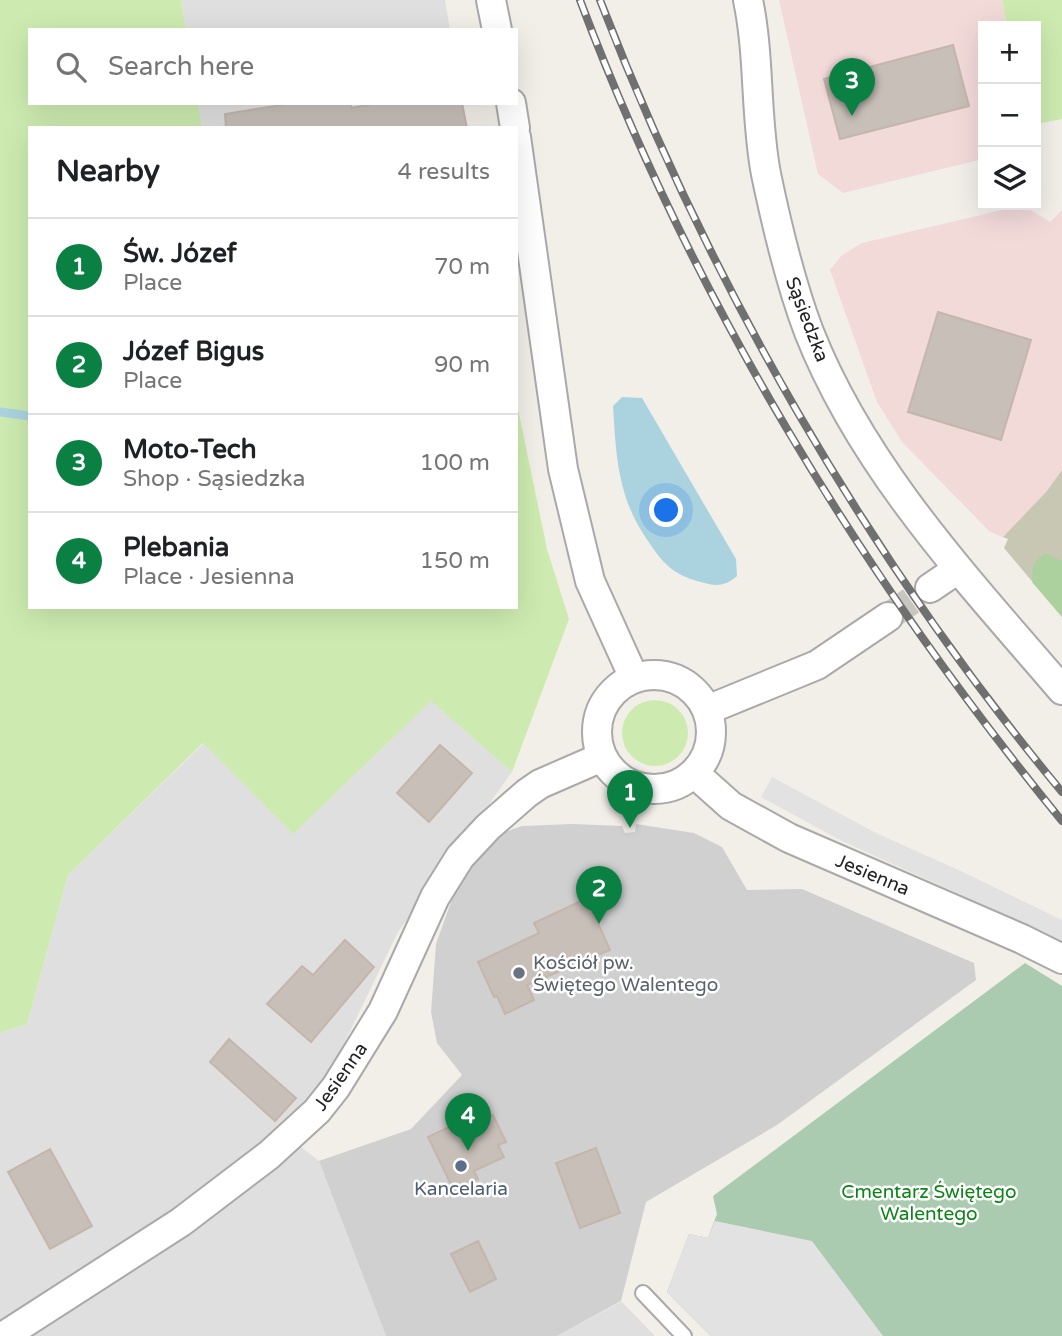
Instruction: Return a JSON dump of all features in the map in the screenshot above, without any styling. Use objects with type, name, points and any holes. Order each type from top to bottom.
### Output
[{"type":"street","points":[[491,0],[497,28]]},
{"type":"street","name":"Sąsiedzka","points":[[748,0],[765,170],[782,244],[810,333],[838,393],[871,452],[958,569]]},
{"type":"street","points":[[511,105],[515,126]]},
{"type":"street","points":[[518,151],[563,469],[590,581],[634,678]]},
{"type":"street","points":[[930,588],[958,569],[1062,690]]},
{"type":"street","points":[[707,710],[817,665],[888,617]]},
{"type":"street","points":[[669,676],[691,690],[707,710],[710,744],[707,754],[694,773],[671,786],[662,789],[644,788],[627,782],[612,771],[602,757],[597,738],[598,719],[605,702],[618,688],[634,678],[669,676]]},
{"type":"street","name":"Jesienna","points":[[4,1336],[181,1222],[269,1155],[317,1111],[336,1087],[383,1011],[435,897],[460,857],[488,827],[527,793],[540,784],[602,757]]},
{"type":"street","name":"Jesienna","points":[[694,773],[731,806],[789,838],[1062,959]]},
{"type":"lane","points":[[643,1293],[684,1336]]},
{"type":"shaded area","points":[[181,0],[445,0],[450,28],[186,28]]},
{"type":"shaded area","points":[[779,0],[1002,0],[1006,21],[978,21],[978,160],[843,193],[818,174]]},
{"type":"shaded area","points":[[198,105],[462,105],[467,126],[202,126]]},
{"type":"shaded area","points":[[1002,210],[1031,210],[1050,222],[1062,210],[1062,470],[1046,492],[1003,537],[990,532],[902,442],[877,402],[830,270],[842,255],[862,243]]},
{"type":"shaded area","points":[[1062,470],[1062,617],[1004,548],[1008,539],[1003,537],[1046,492]]},
{"type":"shaded area","points":[[431,700],[512,772],[398,932],[296,1143],[319,1161],[386,1336],[0,1336],[0,1033],[27,1024],[68,875],[204,743],[293,833]]},
{"type":"shaded area","points":[[772,777],[876,833],[1062,920],[1062,945],[1014,919],[842,841],[761,797]]},
{"type":"shaded area","points":[[636,824],[694,833],[722,847],[747,890],[802,889],[974,963],[976,980],[777,1125],[646,1202],[621,1301],[557,1336],[386,1336],[319,1161],[411,1129],[462,1075],[437,1043],[431,1012],[436,944],[452,899],[483,850],[502,833],[522,826],[622,826],[625,833],[635,832]]},
{"type":"shaded area","points":[[715,1221],[812,1241],[883,1336],[711,1336],[667,1292],[689,1234],[708,1238]]},
{"type":"shaded area","points":[[621,1302],[655,1336],[557,1336]]},
{"type":"green space","points":[[0,0],[181,0],[186,28],[28,28],[28,105],[198,105],[202,126],[28,126],[28,609],[518,609],[518,409],[547,549],[569,619],[512,772],[431,701],[293,834],[203,743],[68,875],[27,1024],[0,1033]]},
{"type":"green space","points":[[1002,0],[1062,0],[1062,119],[1041,123],[1041,21],[1006,21]]},
{"type":"green space","points":[[1045,553],[1062,561],[1062,617],[1032,582],[1033,564]]},
{"type":"green space","points":[[649,700],[661,700],[673,705],[683,715],[688,733],[686,746],[673,761],[661,766],[649,766],[637,761],[627,751],[622,739],[622,727],[627,715],[637,705]]},
{"type":"green space","name":"Cmentarz Świętego Walentego","points":[[1025,963],[1062,986],[1062,1336],[711,1336],[667,1292],[689,1234],[708,1238],[717,1214],[713,1196]]},
{"type":"water","points":[[622,397],[642,398],[736,559],[737,576],[732,580],[713,585],[674,571],[653,549],[638,525],[630,509],[617,460],[613,406]]},
{"type":"building","points":[[953,45],[969,106],[840,139],[824,79]]},
{"type":"building","points":[[281,105],[351,105],[351,108],[368,105],[462,105],[467,126],[226,126],[225,114]]},
{"type":"building","points":[[938,312],[1031,340],[1001,440],[908,412]]},
{"type":"building","points":[[440,745],[472,773],[429,822],[397,793]]},
{"type":"building","name":"Kościół pw. Świętego Walentego","points":[[587,898],[610,950],[527,985],[534,1000],[505,1014],[478,962],[539,933],[534,923]]},
{"type":"building","points":[[345,940],[374,967],[311,1042],[267,1004],[302,966],[313,975]]},
{"type":"building","points":[[229,1039],[296,1098],[275,1121],[210,1062]]},
{"type":"building","points":[[482,1111],[485,1118],[493,1115],[506,1142],[498,1145],[504,1157],[474,1171],[478,1179],[454,1191],[428,1137]]},
{"type":"building","points":[[596,1148],[620,1213],[580,1228],[556,1163]]},
{"type":"building","points":[[50,1149],[92,1226],[50,1249],[8,1172]]},
{"type":"building","points":[[478,1241],[496,1279],[470,1292],[451,1254]]},
{"type":"waterway","points":[[0,412],[28,416]]},
{"type":"tunnel","points":[[888,617],[930,588]]},
{"type":"railway","points":[[580,0],[625,111],[674,219],[729,326],[788,430],[851,532],[918,631],[988,727],[1062,821]]},
{"type":"railway","points":[[600,0],[643,106],[691,211],[743,314],[799,415],[859,513],[923,609],[991,702],[1062,792]]},
{"type":"place","name":"Moto-Tech","points":[[852,116]]},
{"type":"place","name":"Św. Józef","points":[[630,828]]},
{"type":"place","name":"Józef Bigus","points":[[599,924]]},
{"type":"place","name":"Kościół pw. Świętego Walentego","points":[[519,973]]},
{"type":"place","name":"Plebania","points":[[468,1151]]},
{"type":"place","name":"Kancelaria","points":[[461,1166]]}]
